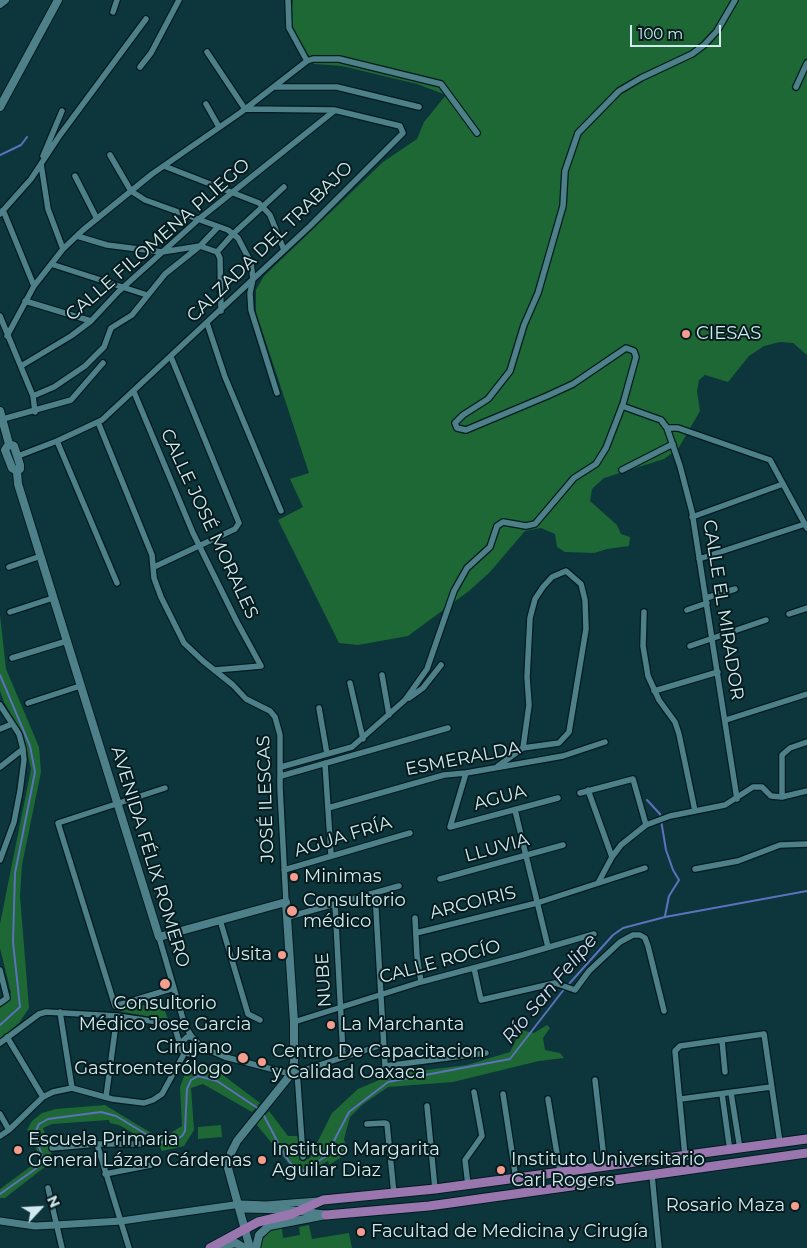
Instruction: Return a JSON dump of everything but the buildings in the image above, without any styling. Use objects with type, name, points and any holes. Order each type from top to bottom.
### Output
[{"type":"main road","points":[[0,4],[5,0]]},
{"type":"main road","points":[[0,107],[58,0]]},
{"type":"main road","points":[[0,411],[9,444],[6,447],[6,451],[12,470],[17,471],[21,467],[18,456],[14,446],[9,444]]},
{"type":"main road","name":"AVENIDA FÉLIX ROMERO","points":[[17,471],[18,484],[160,937]]},
{"type":"main road","points":[[160,937],[286,902],[294,1022],[294,1072],[252,1120],[231,1153],[228,1168],[236,1205],[250,1248]]},
{"type":"main road","points":[[211,1248],[244,1228],[263,1220],[301,1211],[323,1200],[394,1194],[516,1179],[807,1139]]},
{"type":"main road","points":[[256,1248],[259,1235],[269,1226],[326,1215],[429,1206],[807,1153]]},
{"type":"main road","points":[[211,1248],[234,1243],[244,1248]]},
{"type":"street","points":[[113,12],[117,0]]},
{"type":"street","points":[[140,67],[151,53],[179,0]]},
{"type":"street","points":[[288,0],[289,28],[310,60]]},
{"type":"street","points":[[405,700],[427,668],[454,591],[467,568],[490,547],[497,526],[503,522],[526,526],[535,524],[542,519],[574,478],[596,464],[606,448],[622,406],[636,357],[634,351],[626,348],[573,384],[538,400],[466,430],[457,428],[455,423],[463,415],[488,399],[510,371],[524,325],[538,294],[563,206],[565,170],[578,133],[619,91],[641,78],[692,54],[704,45],[717,31],[735,0]]},
{"type":"street","points":[[34,286],[2,212],[41,165],[146,19]]},
{"type":"street","points":[[207,52],[245,109]]},
{"type":"street","points":[[7,336],[34,286],[63,249],[77,236],[164,166],[310,60],[339,59],[441,84],[477,133]]},
{"type":"street","points":[[796,87],[807,63]]},
{"type":"street","points":[[273,87],[338,87],[419,107]]},
{"type":"street","points":[[206,104],[219,127]]},
{"type":"street","name":"CALZADA DEL TRABAJO","points":[[18,456],[98,422],[134,392],[284,250],[403,133],[400,126],[334,110],[245,109]]},
{"type":"street","points":[[62,110],[41,165],[48,209],[63,249]]},
{"type":"street","name":"CALLE FILOMENA PLIEGO","points":[[21,366],[71,336],[91,321],[123,288],[199,219],[334,110]]},
{"type":"street","points":[[110,156],[131,191],[151,203],[199,219],[233,234],[245,248],[251,262],[253,279],[250,293],[251,310],[277,394]]},
{"type":"street","points":[[164,166],[262,206],[270,215],[284,250]]},
{"type":"street","points":[[75,176],[97,219]]},
{"type":"street","points":[[216,252],[284,187]]},
{"type":"street","points":[[33,396],[70,378],[99,353],[107,342],[109,331],[132,315],[170,270],[200,246],[218,227]]},
{"type":"street","points":[[77,236],[107,245],[162,252],[200,246],[216,252],[220,258],[221,310]]},
{"type":"street","points":[[51,264],[147,295]]},
{"type":"street","points":[[25,301],[91,321]]},
{"type":"street","points":[[0,316],[33,396],[35,412]]},
{"type":"street","points":[[208,323],[225,377],[282,511]]},
{"type":"street","points":[[154,567],[235,529],[240,524],[171,357]]},
{"type":"street","points":[[3,420],[35,412],[75,397],[103,363]]},
{"type":"street","name":"CALLE JOSÉ MORALES","points":[[134,392],[200,546],[261,666],[215,670]]},
{"type":"street","points":[[622,406],[658,418],[667,428],[687,431],[767,458],[772,462],[806,526],[699,559]]},
{"type":"street","name":"JOSÉ ILESCAS","points":[[98,422],[152,555],[154,578],[161,597],[184,643],[246,699],[270,711],[276,717],[280,735],[286,902]]},
{"type":"street","name":"CALLE EL MIRADOR","points":[[667,428],[692,517],[713,638],[737,799]]},
{"type":"street","points":[[57,441],[117,583]]},
{"type":"street","points":[[622,470],[673,444]]},
{"type":"street","points":[[692,517],[783,484]]},
{"type":"street","points":[[9,567],[41,556]]},
{"type":"street","points":[[498,766],[522,748],[559,743],[569,732],[586,629],[585,600],[581,584],[566,571],[552,577],[543,587],[535,599],[530,618],[527,677],[529,705],[522,748]]},
{"type":"street","points":[[687,610],[735,589]]},
{"type":"street","points":[[10,612],[53,598]]},
{"type":"street","points":[[789,614],[807,608]]},
{"type":"street","points":[[644,612],[643,646],[648,676],[654,691],[675,722],[696,812]]},
{"type":"street","points":[[690,646],[766,620]]},
{"type":"street","points":[[12,658],[67,642]]},
{"type":"street","points":[[281,767],[345,750],[362,739],[405,700],[423,688],[441,665]]},
{"type":"street","points":[[654,691],[718,672]]},
{"type":"street","points":[[382,675],[389,715]]},
{"type":"street","points":[[350,682],[362,739]]},
{"type":"street","points":[[28,703],[80,686]]},
{"type":"street","points":[[726,720],[807,694]]},
{"type":"street","points":[[0,706],[19,734],[24,760],[14,822],[0,860]]},
{"type":"street","points":[[319,708],[327,754]]},
{"type":"street","points":[[0,729],[12,724]]},
{"type":"street","points":[[281,776],[448,728]]},
{"type":"street","name":"ESMERALDA","points":[[328,808],[444,775],[563,756],[605,742]]},
{"type":"street","points":[[782,797],[782,755],[790,748],[807,742]]},
{"type":"street","points":[[0,767],[23,749]]},
{"type":"street","points":[[325,763],[331,856]]},
{"type":"street","name":"AGUA","points":[[466,773],[450,827],[558,798]]},
{"type":"street","points":[[580,793],[633,779],[646,825]]},
{"type":"street","points":[[598,883],[621,845],[646,825],[670,816],[725,805],[753,787],[762,787],[772,796],[782,797],[807,790]]},
{"type":"street","points":[[164,788],[58,823],[115,1006],[174,988]]},
{"type":"street","points":[[588,790],[612,857]]},
{"type":"street","points":[[515,810],[548,947]]},
{"type":"street","name":"AGUA FRÍA","points":[[284,870],[410,832]]},
{"type":"street","points":[[695,869],[738,861],[780,845],[807,844]]},
{"type":"street","name":"LLUVIA","points":[[440,879],[563,845]]},
{"type":"street","points":[[598,883],[645,868]]},
{"type":"street","name":"ARCOIRIS","points":[[416,933],[537,903],[598,883]]},
{"type":"street","points":[[288,917],[399,886]]},
{"type":"street","points":[[375,893],[382,994],[382,1045],[385,1066],[430,1062],[486,1053]]},
{"type":"street","name":"NUBE","points":[[336,904],[343,1055]]},
{"type":"street","points":[[415,918],[421,982]]},
{"type":"street","points":[[220,920],[248,1014],[260,1020]]},
{"type":"street","name":"CALLE ROCÍO","points":[[294,1022],[421,982],[594,934]]},
{"type":"street","points":[[474,968],[481,1000],[555,983],[573,989],[620,942],[633,935],[640,935],[645,938],[648,946],[664,1011]]},
{"type":"street","name":"AVENIDA FÉLIX ROMERO","points":[[160,937],[185,1026],[192,1037]]},
{"type":"street","points":[[0,970],[7,998],[0,1003]]},
{"type":"street","points":[[0,1043],[39,1014],[60,1012],[118,1016],[185,1026]]},
{"type":"street","points":[[60,1012],[72,1088]]},
{"type":"street","points":[[106,1096],[118,1016]]},
{"type":"street","points":[[174,1025],[180,1048],[184,1054],[192,1055],[199,1046]]},
{"type":"street","points":[[685,1156],[675,1051],[677,1048],[764,1034],[780,1143]]},
{"type":"street","points":[[6,1037],[43,1097]]},
{"type":"street","points":[[180,1043],[187,1037],[192,1037],[196,1039],[199,1046],[225,1057],[294,1072],[343,1055],[382,1045]]},
{"type":"street","points":[[722,1040],[725,1072]]},
{"type":"street","points":[[0,1136],[9,1130],[43,1097],[53,1092],[72,1088],[133,1102],[153,1100],[162,1094],[184,1054]]},
{"type":"street","points":[[294,1072],[303,1157]]},
{"type":"street","points":[[595,1080],[604,1167]]},
{"type":"street","points":[[681,1099],[771,1087]]},
{"type":"street","points":[[468,1185],[464,1160],[482,1136],[474,1092]]},
{"type":"street","points":[[731,1093],[735,1150]]},
{"type":"street","points":[[503,1094],[516,1179]]},
{"type":"street","points":[[722,1094],[735,1150]]},
{"type":"street","points":[[548,1099],[560,1172]]},
{"type":"street","points":[[427,1106],[435,1189]]},
{"type":"street","points":[[0,1114],[9,1130]]},
{"type":"street","points":[[367,1124],[385,1122],[387,1124],[394,1194]]},
{"type":"street","points":[[97,1144],[129,1248]]},
{"type":"street","points":[[52,1148],[97,1144],[140,1144]]},
{"type":"street","points":[[105,1174],[151,1165]]},
{"type":"street","points":[[652,1175],[659,1248]]},
{"type":"street","points":[[48,1188],[62,1248]]},
{"type":"street","points":[[0,1221],[36,1226],[121,1221],[236,1205],[278,1205],[323,1200]]},
{"type":"street","points":[[236,1205],[243,1209],[301,1211],[326,1215]]},
{"type":"green space","points":[[293,0],[807,0],[807,355],[793,343],[780,342],[764,346],[749,356],[728,382],[705,375],[699,380],[697,391],[700,411],[678,449],[664,459],[604,478],[592,489],[590,501],[617,525],[621,534],[630,537],[629,546],[594,553],[565,552],[557,547],[555,534],[541,528],[525,531],[490,572],[469,591],[408,636],[358,645],[339,643],[278,520],[303,507],[290,479],[309,473],[256,312],[256,290],[264,276],[383,162],[417,139],[424,122],[446,95],[417,84],[342,66],[314,64],[294,35],[291,19]]},
{"type":"green space","points":[[0,615],[6,669],[39,747],[41,772],[22,865],[20,896],[29,1008],[19,1023],[0,1039],[0,1008],[11,993],[0,948],[0,924],[31,769],[24,737],[4,702],[0,691]]},
{"type":"green space","points":[[162,1001],[168,1020],[118,1011]]},
{"type":"green space","points":[[547,1025],[550,1028],[543,1038],[545,1050],[560,1053],[564,1058],[539,1061],[453,1082],[388,1087],[362,1105],[350,1117],[344,1139],[348,1153],[329,1165],[328,1161],[314,1169],[301,1173],[294,1170],[256,1124],[269,1111],[288,1136],[298,1136],[300,1157],[309,1159],[332,1113],[358,1089],[393,1074],[467,1065],[510,1052],[521,1030],[534,1033]]},
{"type":"green space","points":[[206,1066],[215,1069],[260,1103],[252,1112],[203,1084],[191,1088],[194,1130],[184,1146],[162,1151],[158,1144],[152,1144],[119,1125],[110,1123],[109,1120],[52,1124],[43,1128],[51,1152],[50,1163],[5,1198],[0,1198],[0,1189],[41,1159],[27,1130],[32,1121],[42,1113],[56,1109],[105,1105],[161,1139],[182,1126],[180,1087],[185,1074]]},
{"type":"green space","points":[[221,1125],[222,1137],[198,1139],[198,1127]]},
{"type":"green space","points":[[309,1225],[312,1239],[349,1233],[352,1248],[259,1248],[260,1241],[270,1231],[282,1228],[283,1238],[300,1235],[299,1227]]},
{"type":"waterway","points":[[0,155],[21,145],[27,137]]},
{"type":"waterway","points":[[0,675],[30,746],[35,772],[15,873],[13,942],[20,1007],[0,1025]]},
{"type":"waterway","points":[[647,800],[660,814],[666,850],[673,870],[679,880],[669,896],[665,916]]},
{"type":"waterway","name":"Río San Felipe","points":[[568,985],[613,935],[623,928],[665,917],[807,891]]},
{"type":"waterway","name":"Río San Felipe","points":[[262,1112],[285,1156],[292,1165],[304,1171],[326,1156],[349,1112],[388,1082],[510,1059],[565,988]]},
{"type":"waterway","name":"Río San Felipe","points":[[0,1194],[44,1163],[35,1133],[39,1124],[48,1119],[101,1112],[116,1116],[159,1142],[171,1143],[182,1136],[185,1131],[187,1089],[191,1080],[198,1076],[217,1081],[259,1109]]},
{"type":"place","name":"CIESAS","points":[[686,334]]},
{"type":"place","name":"Minimas","points":[[294,877]]},
{"type":"place","name":"Consultorio médico","points":[[292,911]]},
{"type":"place","name":"Usita","points":[[282,955]]},
{"type":"place","name":"Consultorio Médico Jose Garcia","points":[[165,984]]},
{"type":"place","name":"La Marchanta","points":[[331,1025]]},
{"type":"place","name":"Cirujano Gastroenterólogo","points":[[243,1058]]},
{"type":"place","name":"Centro De Capacitacion y Calidad Oaxaca","points":[[262,1062]]},
{"type":"place","name":"Escuela Primaria General Lázaro Cárdenas","points":[[18,1150]]},
{"type":"place","name":"Instituto Margarita Aguilar Diaz","points":[[262,1160]]},
{"type":"place","name":"Instituto Universitario Carl Rogers","points":[[501,1170]]},
{"type":"place","name":"Rosario Maza","points":[[795,1206]]},
{"type":"place","name":"Facultad de Medicina y Cirugía","points":[[361,1232]]}]
